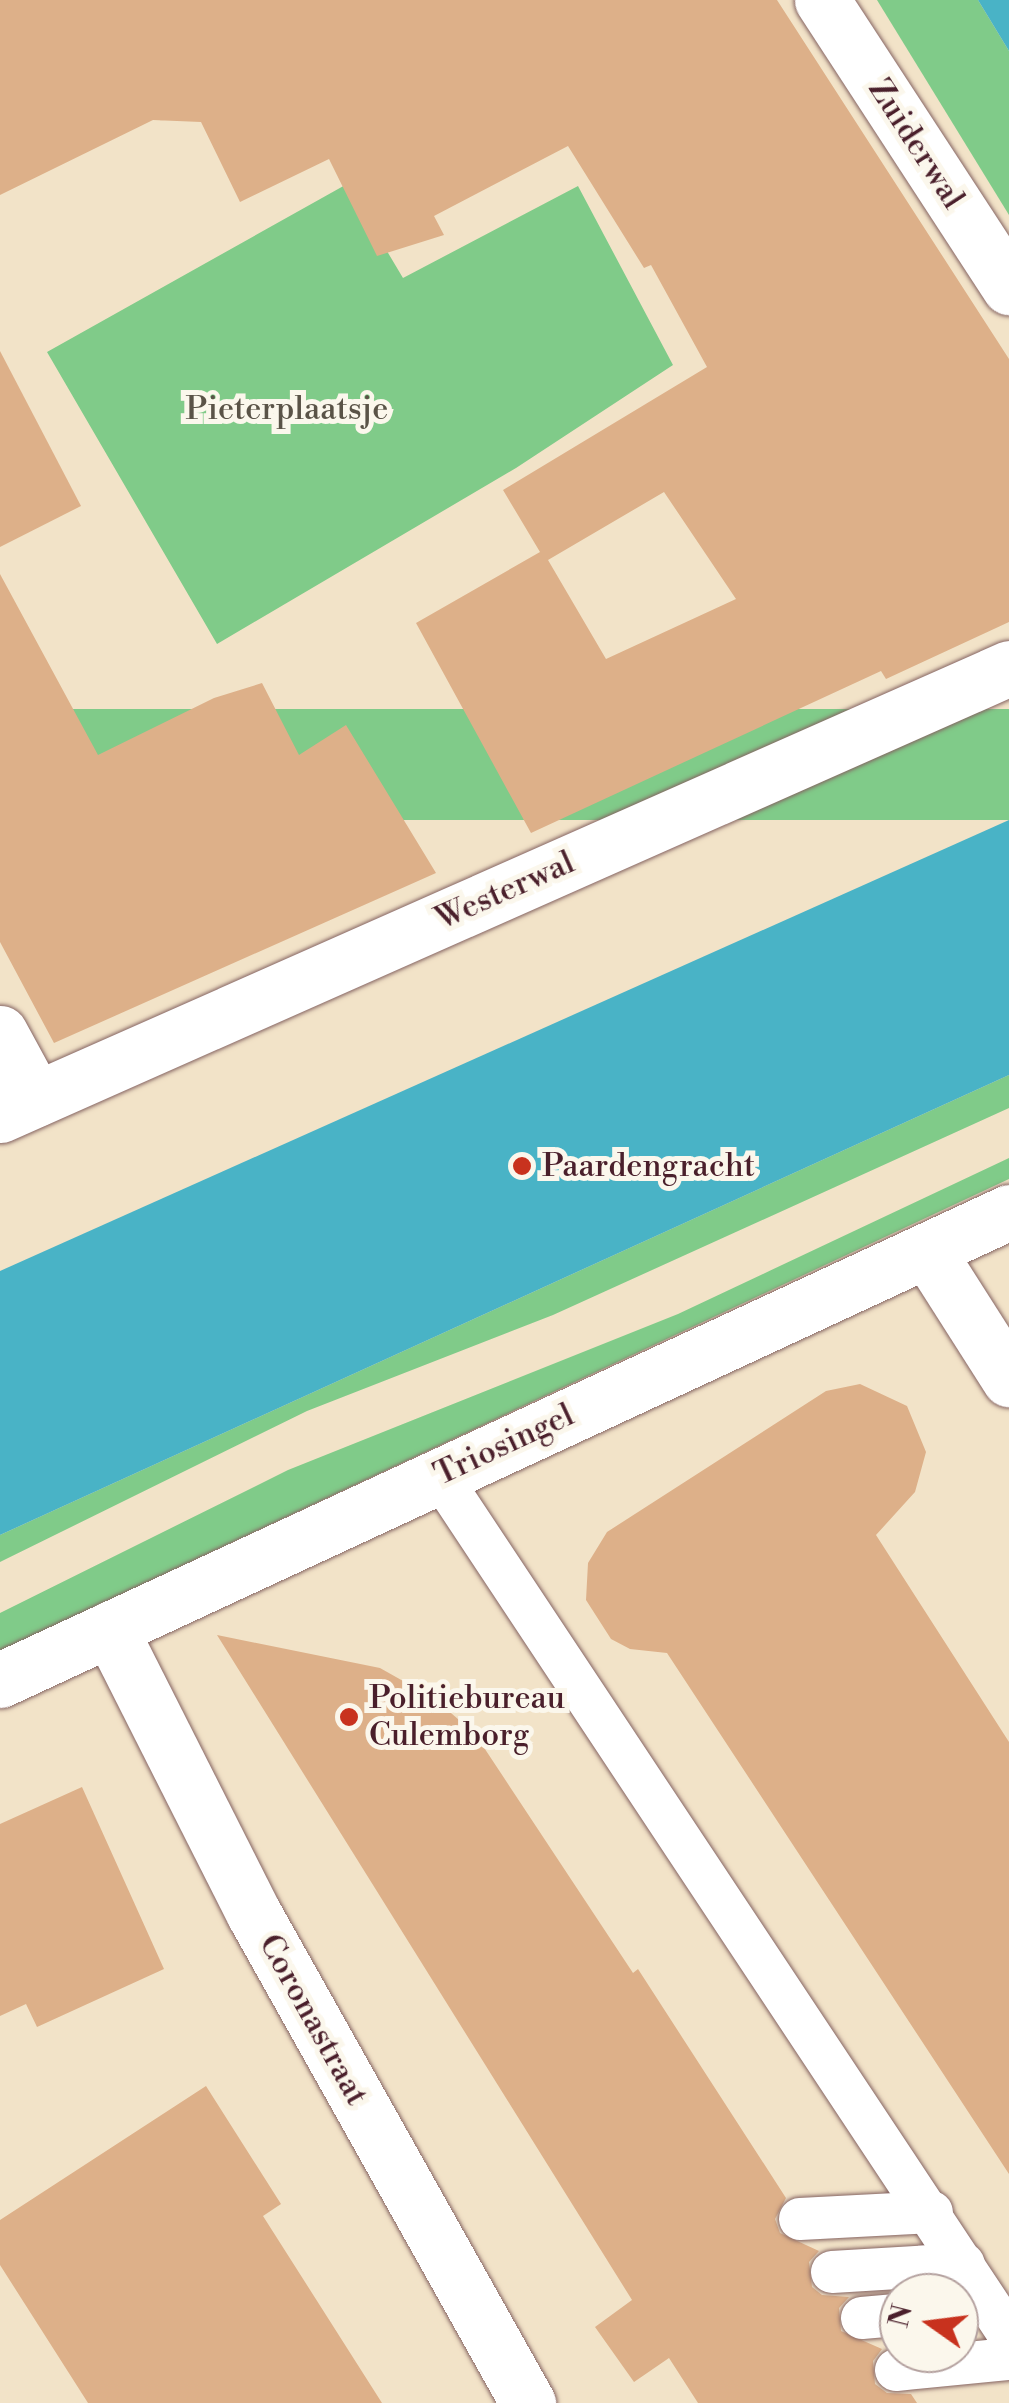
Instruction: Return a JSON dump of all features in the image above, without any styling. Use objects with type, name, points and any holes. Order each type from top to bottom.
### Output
[{"type":"street","name":"Zuiderwal","points":[[822,0],[1009,288]]},
{"type":"street","name":"Westerwal","points":[[18,1107],[1009,668]]},
{"type":"street","points":[[0,1032],[18,1107]]},
{"type":"street","name":"Triosingel","points":[[0,1680],[1009,1212]]},
{"type":"street","points":[[928,1252],[1009,1378]]},
{"type":"street","name":"Coronastraat","points":[[110,1630],[254,1914],[528,2403]]},
{"type":"lane","points":[[439,1475],[932,2212],[964,2264],[987,2319]]},
{"type":"lane","points":[[800,2219],[932,2212]]},
{"type":"lane","points":[[832,2272],[964,2264]]},
{"type":"lane","points":[[979,2361],[1009,2358]]},
{"type":"green space","points":[[877,0],[978,0],[1009,51],[1009,215]]},
{"type":"green space","name":"Pieterplaatsje","points":[[347,184],[403,278],[578,186],[673,365],[516,468],[217,644],[47,352]]},
{"type":"green space","points":[[0,709],[1009,709],[1009,820],[0,820]]},
{"type":"green space","points":[[1009,1075],[1009,1108],[553,1315],[307,1411],[0,1562],[0,1535]]},
{"type":"green space","points":[[1009,1158],[1009,1179],[0,1651],[0,1613],[288,1470],[678,1314]]},
{"type":"water","points":[[978,0],[1009,0],[1009,51]]},
{"type":"water","name":"Paardengracht","points":[[1009,820],[1009,1075],[0,1535],[0,1271]]},
{"type":"building","points":[[0,0],[777,0],[1009,359],[1009,622],[886,679],[881,671],[531,833],[416,623],[540,552],[503,490],[707,367],[651,265],[644,268],[568,146],[434,216],[444,235],[377,256],[329,159],[240,202],[201,122],[153,120],[0,195]],"holes":[[[664,492],[736,599],[606,659],[548,560]]]},
{"type":"building","points":[[0,351],[81,506],[0,547]]},
{"type":"building","points":[[0,574],[98,755],[214,698],[262,683],[299,755],[346,725],[436,873],[54,1043],[0,942]]},
{"type":"building","points":[[860,1384],[907,1406],[926,1452],[915,1492],[876,1535],[1009,1742],[1009,2174],[667,1653],[630,1649],[611,1639],[586,1600],[588,1563],[607,1532],[826,1391]]},
{"type":"building","points":[[217,1635],[380,1668],[435,1699],[475,1734],[633,1973],[638,1969],[786,2198],[775,2219],[780,2233],[819,2251],[809,2262],[812,2287],[822,2295],[849,2297],[839,2308],[841,2331],[879,2348],[873,2361],[875,2384],[887,2393],[911,2394],[917,2403],[698,2403],[669,2358],[634,2382],[595,2327],[632,2300]]},
{"type":"building","points":[[82,1787],[164,1969],[37,2027],[26,2004],[0,2016],[0,1824]]},
{"type":"building","points":[[206,2086],[281,2204],[263,2216],[382,2403],[88,2403],[0,2265],[0,2220]]},
{"type":"place","name":"Paardengracht","points":[[522,1166]]},
{"type":"place","name":"Politiebureau Culemborg","points":[[349,1717]]}]
